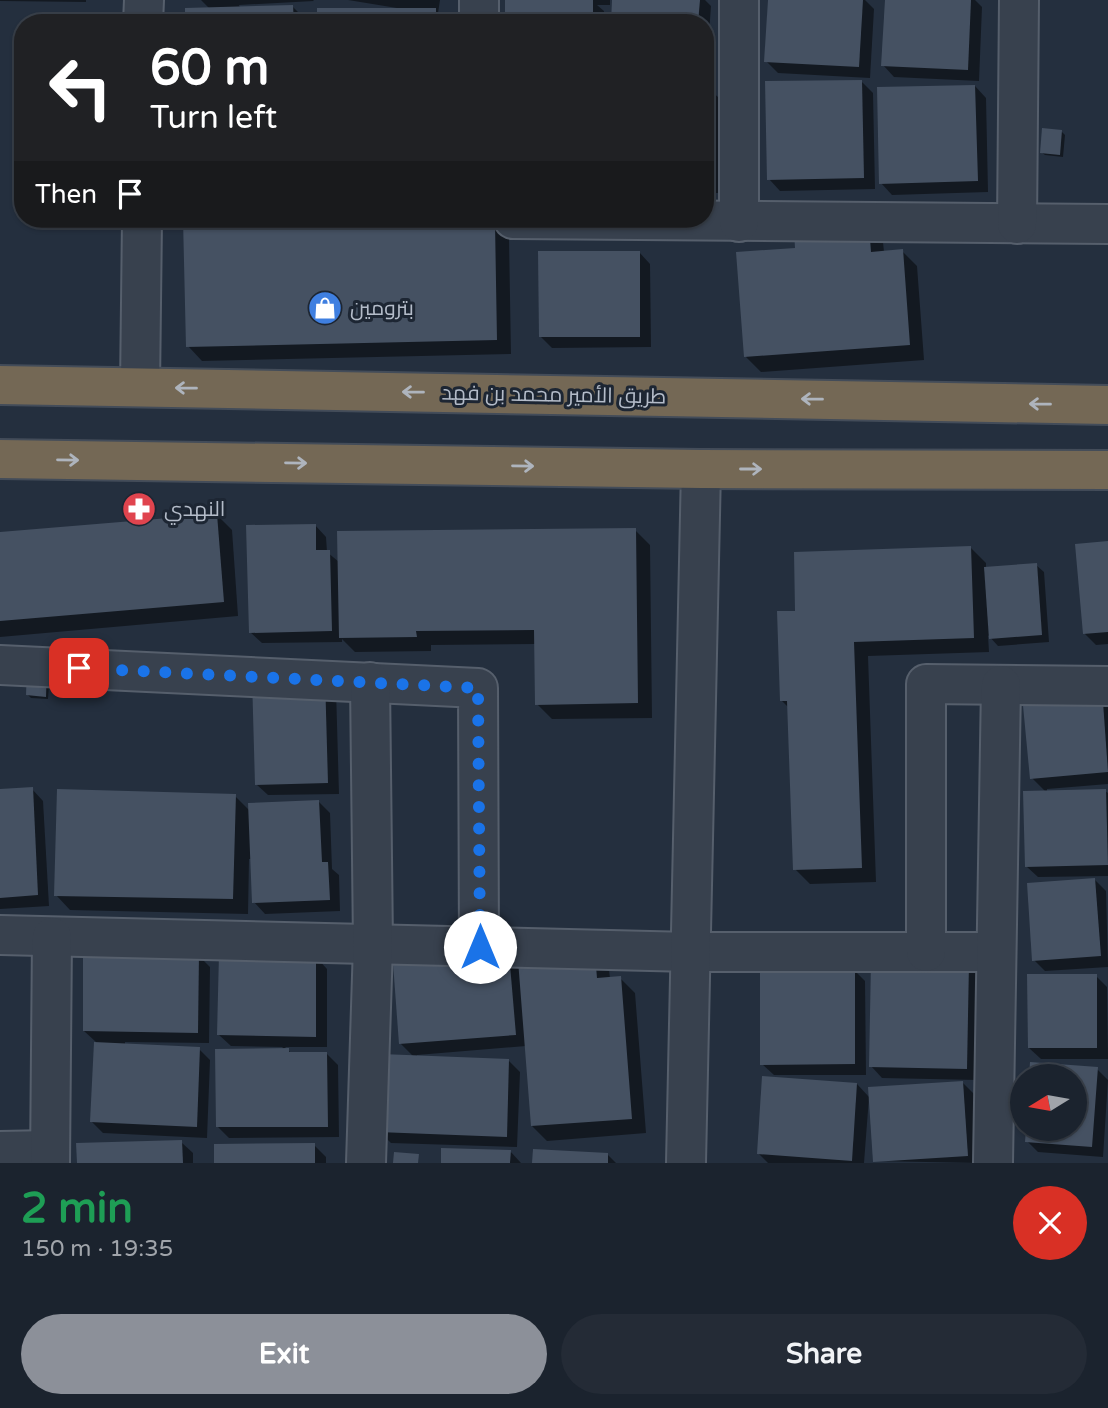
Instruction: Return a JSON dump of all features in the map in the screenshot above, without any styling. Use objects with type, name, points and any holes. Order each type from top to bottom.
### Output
[{"type":"highway","name":"طريق الأمير محمد بن فهد","points":[[0,386],[1108,405]]},
{"type":"highway","points":[[0,459],[701,469],[1108,470]]},
{"type":"street","points":[[739,0],[739,222]]},
{"type":"street","points":[[1017,224],[1018,0]]},
{"type":"street","points":[[714,222],[1108,225]]},
{"type":"street","points":[[141,387],[142,228]]},
{"type":"street","points":[[686,1163],[701,469]]},
{"type":"street","points":[[0,665],[478,688],[480,947]]},
{"type":"street","points":[[366,1163],[373,945],[370,682]]},
{"type":"street","points":[[926,952],[926,684],[1108,685]]},
{"type":"street","points":[[993,1163],[1002,685]]},
{"type":"street","points":[[0,935],[691,952],[995,952]]},
{"type":"street","points":[[0,1151],[50,1156],[52,937]]},
{"type":"building","points":[[505,0],[593,0],[593,14],[505,14]]},
{"type":"building","points":[[612,0],[700,0],[699,14],[611,14]]},
{"type":"building","points":[[768,0],[863,0],[859,67],[764,62]]},
{"type":"building","points":[[885,0],[971,0],[968,70],[881,66]]},
{"type":"building","points":[[293,5],[294,14],[185,14],[185,8]]},
{"type":"building","points":[[317,8],[436,8],[436,14],[317,14]]},
{"type":"building","points":[[862,80],[864,178],[767,180],[765,81]]},
{"type":"building","points":[[975,85],[978,181],[879,184],[877,87]]},
{"type":"building","points":[[1042,128],[1062,130],[1060,155],[1040,153]]},
{"type":"building","points":[[869,225],[871,252],[903,249],[910,345],[744,357],[736,252],[795,248],[794,231]]},
{"type":"building","points":[[183,228],[495,228],[497,340],[186,347]]},
{"type":"building","points":[[538,251],[640,251],[640,337],[539,337]]},
{"type":"building","points":[[217,514],[224,602],[0,621],[0,532]]},
{"type":"building","points":[[316,524],[316,550],[330,550],[332,631],[249,633],[246,525]]},
{"type":"building","points":[[636,528],[638,703],[535,705],[534,630],[416,631],[417,637],[339,638],[337,531]]},
{"type":"building","points":[[1108,541],[1108,632],[1083,634],[1075,544]]},
{"type":"building","points":[[971,546],[974,638],[854,642],[862,868],[793,870],[787,701],[780,701],[777,611],[795,611],[794,552]]},
{"type":"building","points":[[1037,563],[1042,635],[989,639],[984,567]]},
{"type":"building","points":[[27,667],[47,668],[46,697],[26,695]]},
{"type":"building","points":[[325,676],[328,783],[255,785],[252,677]]},
{"type":"building","points":[[1102,688],[1108,772],[1030,779],[1022,695]]},
{"type":"building","points":[[33,787],[38,895],[0,898],[0,789]]},
{"type":"building","points":[[57,789],[236,794],[233,899],[54,896]]},
{"type":"building","points":[[1106,789],[1108,865],[1025,867],[1023,791]]},
{"type":"building","points":[[319,800],[322,862],[328,862],[330,900],[252,903],[248,803]]},
{"type":"building","points":[[1095,878],[1101,956],[1032,961],[1027,883]]},
{"type":"building","points":[[83,952],[199,953],[198,1033],[83,1031]]},
{"type":"building","points":[[509,953],[516,1035],[399,1044],[393,963]]},
{"type":"building","points":[[219,954],[316,955],[316,1037],[217,1035]]},
{"type":"building","points":[[595,954],[597,978],[621,976],[632,1119],[531,1126],[518,960]]},
{"type":"building","points":[[871,961],[969,963],[967,1069],[869,1067]]},
{"type":"building","points":[[855,968],[855,1064],[760,1065],[760,969]]},
{"type":"building","points":[[1027,974],[1097,974],[1097,1048],[1028,1048]]},
{"type":"building","points":[[94,1042],[200,1047],[197,1127],[90,1122]]},
{"type":"building","points":[[289,1048],[289,1052],[327,1052],[328,1127],[216,1127],[215,1049]]},
{"type":"building","points":[[381,1054],[509,1059],[507,1137],[378,1132]]},
{"type":"building","points":[[1087,1066],[1098,1067],[1092,1147],[1025,1142],[1087,1141]]},
{"type":"building","points":[[762,1076],[857,1083],[852,1161],[757,1154]]},
{"type":"building","points":[[963,1081],[968,1156],[873,1162],[868,1087]]},
{"type":"building","points":[[182,1140],[183,1163],[77,1163],[76,1143]]},
{"type":"building","points":[[315,1143],[315,1163],[214,1163],[214,1144]]},
{"type":"building","points":[[441,1148],[511,1150],[510,1163],[441,1163]]},
{"type":"building","points":[[533,1149],[608,1153],[608,1163],[532,1163]]},
{"type":"building","points":[[394,1152],[419,1154],[418,1163],[393,1163]]},
{"type":"place","name":"بترومين","points":[[325,308]]},
{"type":"place","name":"النهدي","points":[[139,509]]},
{"type":"route","points":[[79,668],[478,688],[480,947]]}]
